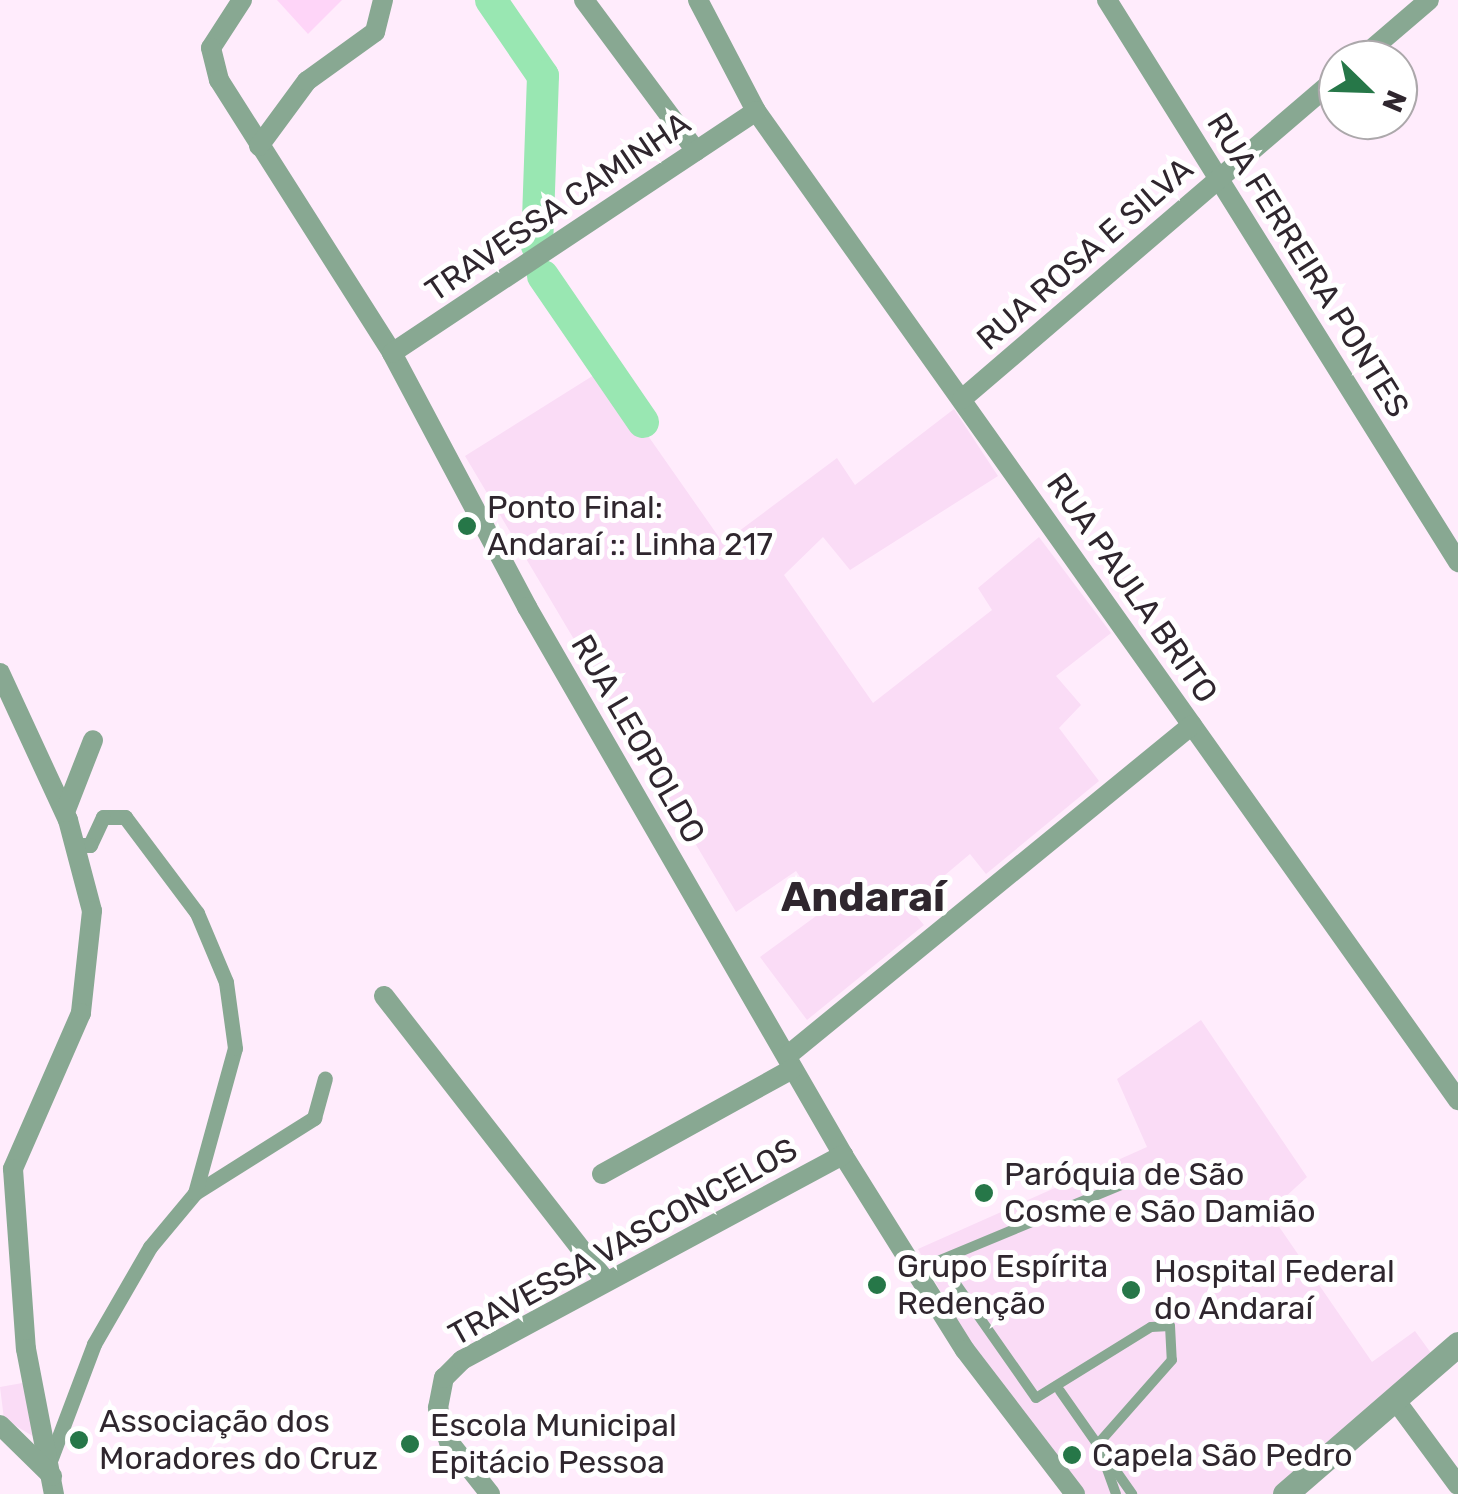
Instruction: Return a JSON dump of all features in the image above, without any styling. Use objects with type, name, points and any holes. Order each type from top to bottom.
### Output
[{"type":"street","points":[[229,0],[230,28]]},
{"type":"street","name":"RUA LEOPOLDO","points":[[242,0],[210,60],[259,146],[392,352],[527,607],[843,1155],[915,1271],[1075,1494]]},
{"type":"street","points":[[259,146],[307,81],[375,32],[383,0]]},
{"type":"street","points":[[584,0],[696,151]]},
{"type":"street","name":"RUA PAULA BRITO","points":[[698,0],[756,111],[1458,1100]]},
{"type":"street","name":"RUA FERREIRA PONTES","points":[[1107,0],[1458,562]]},
{"type":"street","points":[[1382,40],[1429,0]]},
{"type":"street","name":"RUA ROSA E SILVA","points":[[962,400],[1318,95]]},
{"type":"street","name":"TRAVESSA CAMINHA","points":[[392,352],[756,111]]},
{"type":"street","points":[[0,673],[65,812],[92,911],[88,980],[13,1182],[26,1349],[52,1476]]},
{"type":"street","points":[[602,1174],[790,1062],[1192,725]]},
{"type":"street","points":[[65,812],[92,740]]},
{"type":"street","points":[[73,845],[90,844],[104,817],[126,817],[197,913],[226,982],[235,1048],[195,1193]]},
{"type":"street","points":[[384,996],[604,1280]]},
{"type":"street","points":[[52,1476],[94,1344],[150,1247],[195,1193],[314,1118],[325,1078]]},
{"type":"street","name":"TRAVESSA VASCONCELOS","points":[[490,1494],[449,1442],[438,1408],[444,1378],[604,1280],[843,1155]]},
{"type":"street","points":[[1285,1494],[1396,1402],[1458,1344]]},
{"type":"street","points":[[1396,1402],[1458,1486]]},
{"type":"street","points":[[0,1425],[52,1476]]},
{"type":"lane","points":[[915,1271],[1131,1181]]},
{"type":"lane","points":[[940,1261],[1029,1393],[1060,1391],[1151,1326],[1170,1326],[1172,1360],[1098,1444]]},
{"type":"lane","points":[[1060,1391],[1132,1494]]},
{"type":"lane","points":[[1098,1444],[1116,1494]]},
{"type":"shaded area","points":[[277,0],[342,0],[308,34]]},
{"type":"shaded area","points":[[602,370],[723,543],[837,458],[855,485],[954,409],[998,476],[850,570],[823,537],[784,575],[873,703],[992,610],[978,588],[1039,537],[1111,633],[1056,676],[1081,705],[1059,728],[1099,781],[986,874],[970,854],[908,906],[924,925],[807,1020],[760,957],[823,911],[796,871],[736,912],[465,456]]},
{"type":"shaded area","name":"Hospital Federal do Andaraí","points":[[1201,1020],[1307,1177],[1269,1212],[1372,1362],[1415,1331],[1436,1360],[1274,1494],[1081,1494],[970,1347],[918,1249],[1147,1147],[1117,1079]]},
{"type":"shaded area","points":[[28,1382],[43,1442],[4,1419],[0,1387]]},
{"type":"waterway","points":[[491,0],[543,76],[537,246]]},
{"type":"waterway","points":[[543,276],[643,422]]},
{"type":"place","name":"Ponto Final: Andaraí :: Linha 217","points":[[467,526]]},
{"type":"place","name":"Paróquia de São Cosme e São Damião","points":[[984,1193]]},
{"type":"place","name":"Grupo Espírita Redenção","points":[[877,1285]]},
{"type":"place","name":"Hospital Federal do Andaraí","points":[[1131,1290]]},
{"type":"place","name":"Associação dos Moradores do Cruz","points":[[79,1440]]},
{"type":"place","name":"Escola Municipal Epitácio Pessoa","points":[[410,1444]]},
{"type":"place","name":"Capela São Pedro","points":[[1072,1455]]},
{"type":"district","name":"Andaraí","points":[[863,897]]}]
